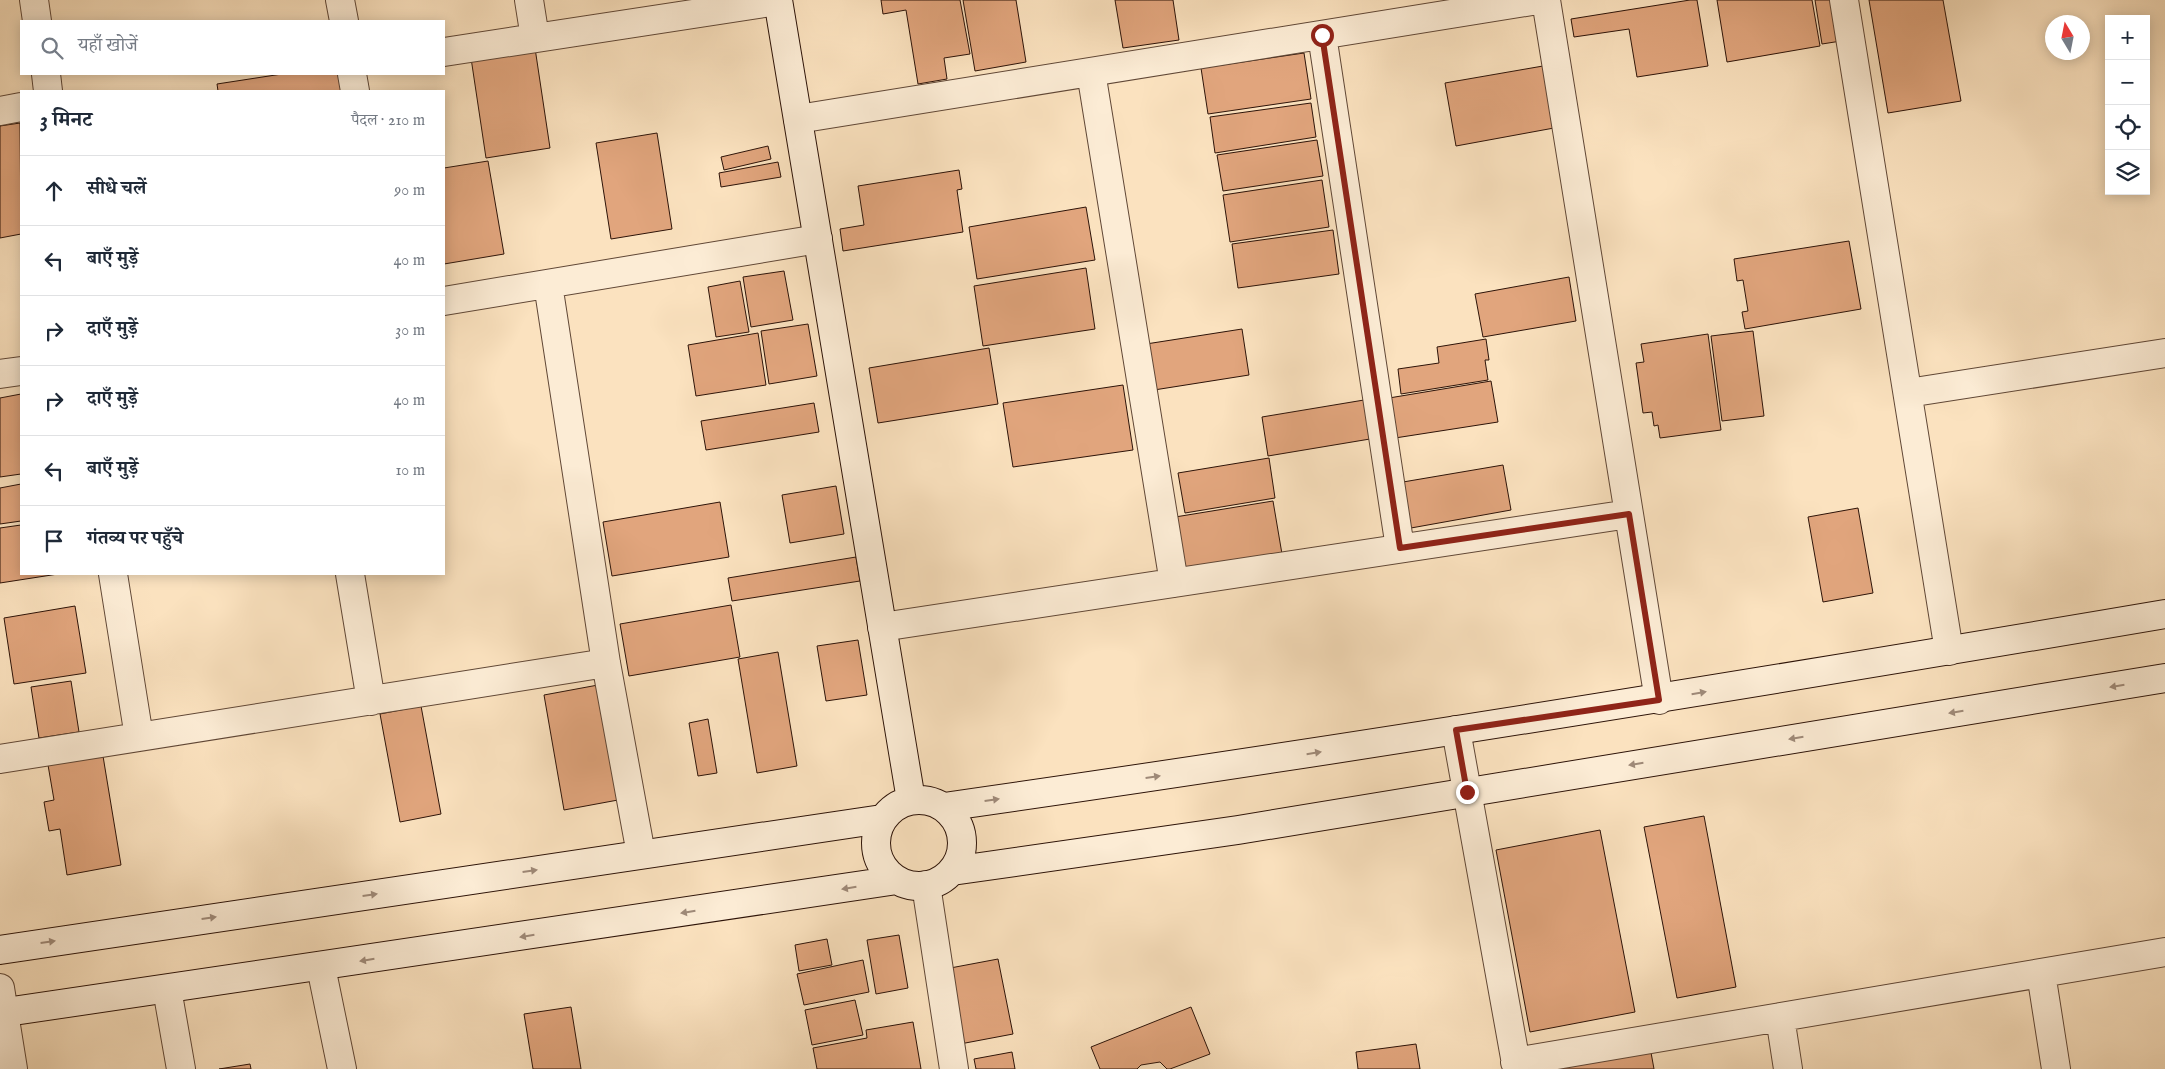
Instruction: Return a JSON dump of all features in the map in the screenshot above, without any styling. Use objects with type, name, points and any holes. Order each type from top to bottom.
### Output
[{"type":"street","points":[[34,0],[37,20]]},
{"type":"street","points":[[340,0],[344,20]]},
{"type":"street","points":[[529,0],[535,38]]},
{"type":"street","points":[[798,119],[1322,35],[1395,11],[1538,0]]},
{"type":"street","points":[[1546,0],[1659,700]]},
{"type":"street","points":[[1844,0],[1949,651]]},
{"type":"street","points":[[445,52],[778,1],[911,800]]},
{"type":"street","points":[[1322,35],[1400,548]]},
{"type":"street","points":[[1091,72],[1174,583]]},
{"type":"street","points":[[46,75],[48,90]]},
{"type":"street","points":[[352,75],[355,90]]},
{"type":"street","points":[[0,111],[20,107]]},
{"type":"street","points":[[445,301],[818,239]]},
{"type":"street","points":[[548,284],[606,663],[641,854]]},
{"type":"street","points":[[1908,393],[2165,353]]},
{"type":"street","points":[[0,374],[20,371]]},
{"type":"street","points":[[882,627],[1629,514]]},
{"type":"street","points":[[113,575],[139,737]]},
{"type":"street","points":[[350,575],[371,701]]},
{"type":"street","points":[[944,807],[1233,766],[1659,700],[2165,614]]},
{"type":"street","points":[[0,759],[606,663]]},
{"type":"street","points":[[952,871],[1238,830],[2165,678]]},
{"type":"street","points":[[1456,730],[1516,1065],[1780,1017],[2165,952]]},
{"type":"street","points":[[911,800],[928,800],[944,807],[956,819],[962,833],[962,852],[952,871],[942,879],[926,886],[909,885],[897,880],[882,866],[876,853],[876,833],[882,819],[895,806],[911,800]]},
{"type":"street","points":[[0,950],[882,819]]},
{"type":"street","points":[[13,1069],[1,1004],[167,989],[897,880]]},
{"type":"street","points":[[926,886],[954,1069]]},
{"type":"street","points":[[321,967],[342,1069]]},
{"type":"street","points":[[2041,973],[2056,1069]]},
{"type":"street","points":[[167,989],[180,1069]]},
{"type":"street","points":[[1780,1017],[1788,1069]]},
{"type":"building","points":[[881,0],[960,0],[970,54],[944,58],[947,79],[918,84],[906,10],[883,14]]},
{"type":"building","points":[[963,0],[1016,0],[1026,62],[975,71]]},
{"type":"building","points":[[1115,0],[1173,0],[1179,40],[1123,48]]},
{"type":"building","points":[[1697,0],[1708,66],[1637,77],[1629,29],[1574,37],[1571,19]]},
{"type":"building","points":[[1717,0],[1812,0],[1820,46],[1727,62]]},
{"type":"building","points":[[1815,0],[1834,0],[1841,41],[1822,44]]},
{"type":"building","points":[[1869,0],[1943,0],[1961,101],[1888,113]]},
{"type":"building","points":[[535,48],[550,148],[486,158],[471,58]]},
{"type":"building","points":[[1304,53],[1311,99],[1208,114],[1201,68]]},
{"type":"building","points":[[1543,66],[1554,128],[1456,146],[1445,83]]},
{"type":"building","points":[[276,75],[339,75],[342,90],[218,90],[217,84]]},
{"type":"building","points":[[1311,103],[1316,137],[1215,153],[1210,117]]},
{"type":"building","points":[[20,123],[20,234],[0,238],[0,126]]},
{"type":"building","points":[[657,133],[672,229],[611,239],[596,143]]},
{"type":"building","points":[[1317,140],[1323,176],[1223,191],[1217,155]]},
{"type":"building","points":[[768,146],[771,159],[724,170],[721,157]]},
{"type":"building","points":[[488,161],[504,254],[445,264],[445,168]]},
{"type":"building","points":[[778,162],[781,177],[721,187],[719,173]]},
{"type":"building","points":[[959,170],[962,189],[957,190],[963,232],[843,251],[840,229],[864,225],[858,186]]},
{"type":"building","points":[[1322,180],[1329,227],[1230,242],[1223,195]]},
{"type":"building","points":[[1086,207],[1095,260],[977,279],[969,227]]},
{"type":"building","points":[[1333,230],[1339,274],[1238,288],[1232,244]]},
{"type":"building","points":[[1849,241],[1861,309],[1745,329],[1742,312],[1748,311],[1743,280],[1737,281],[1734,259]]},
{"type":"building","points":[[1086,268],[1095,329],[983,346],[974,286]]},
{"type":"building","points":[[784,271],[793,320],[751,327],[743,277]]},
{"type":"building","points":[[1569,277],[1576,321],[1483,337],[1475,294]]},
{"type":"building","points":[[740,281],[749,332],[716,337],[708,287]]},
{"type":"building","points":[[808,324],[817,376],[769,384],[761,331]]},
{"type":"building","points":[[1242,329],[1249,375],[1154,390],[1146,344]]},
{"type":"building","points":[[1753,331],[1764,416],[1722,421],[1711,336]]},
{"type":"building","points":[[758,333],[766,385],[696,396],[688,345]]},
{"type":"building","points":[[1708,334],[1721,430],[1660,438],[1658,425],[1654,426],[1652,412],[1643,413],[1636,363],[1644,362],[1641,344]]},
{"type":"building","points":[[1486,339],[1489,360],[1485,360],[1488,380],[1401,394],[1398,369],[1439,363],[1437,347]]},
{"type":"building","points":[[989,348],[998,404],[878,423],[869,368]]},
{"type":"building","points":[[1491,381],[1498,422],[1395,438],[1389,398]]},
{"type":"building","points":[[1123,385],[1133,450],[1013,467],[1003,403]]},
{"type":"building","points":[[20,394],[20,474],[0,477],[0,398]]},
{"type":"building","points":[[1364,400],[1370,439],[1268,456],[1262,417]]},
{"type":"building","points":[[814,403],[819,432],[706,450],[701,421]]},
{"type":"building","points":[[1269,458],[1275,498],[1185,513],[1178,473]]},
{"type":"building","points":[[1503,465],[1511,510],[1411,528],[1403,482]]},
{"type":"building","points":[[20,484],[20,521],[0,524],[0,488]]},
{"type":"building","points":[[836,486],[844,534],[790,543],[782,495]]},
{"type":"building","points":[[1273,501],[1282,554],[1177,571],[1169,518]]},
{"type":"building","points":[[720,502],[729,557],[612,576],[603,522]]},
{"type":"building","points":[[1858,508],[1873,593],[1823,602],[1808,517]]},
{"type":"building","points":[[20,525],[20,575],[52,575],[0,583],[0,528]]},
{"type":"building","points":[[856,557],[860,581],[732,601],[728,578]]},
{"type":"building","points":[[731,605],[740,657],[629,676],[620,624]]},
{"type":"building","points":[[75,606],[86,673],[14,684],[4,618]]},
{"type":"building","points":[[858,640],[867,695],[826,701],[817,646]]},
{"type":"building","points":[[778,652],[797,766],[757,773],[738,659]]},
{"type":"building","points":[[71,681],[79,732],[39,738],[31,687]]},
{"type":"building","points":[[598,685],[618,800],[564,810],[544,695]]},
{"type":"building","points":[[421,706],[441,814],[400,822],[380,714]]},
{"type":"building","points":[[708,719],[717,773],[698,776],[689,723]]},
{"type":"building","points":[[103,756],[121,865],[67,875],[60,829],[49,831],[44,802],[54,800],[48,765]]},
{"type":"building","points":[[1704,816],[1736,987],[1677,998],[1644,827]]},
{"type":"building","points":[[1600,830],[1635,1012],[1530,1032],[1496,850]]},
{"type":"building","points":[[899,935],[908,988],[876,994],[867,940]]},
{"type":"building","points":[[827,939],[832,965],[799,971],[795,945]]},
{"type":"building","points":[[998,959],[1013,1034],[960,1044],[945,969]]},
{"type":"building","points":[[863,960],[869,992],[804,1005],[797,974]]},
{"type":"building","points":[[855,1000],[863,1035],[812,1045],[805,1010]]},
{"type":"building","points":[[571,1007],[581,1069],[533,1069],[524,1014]]},
{"type":"building","points":[[1191,1007],[1210,1054],[1170,1069],[1167,1069],[1160,1062],[1141,1065],[1137,1069],[1100,1069],[1091,1047]]},
{"type":"building","points":[[913,1022],[921,1069],[817,1069],[813,1048],[867,1038],[866,1030]]},
{"type":"building","points":[[1416,1044],[1420,1069],[1358,1069],[1356,1052]]},
{"type":"building","points":[[1650,1047],[1654,1069],[1549,1069]]},
{"type":"building","points":[[1012,1052],[1015,1069],[976,1069],[974,1059]]},
{"type":"building","points":[[250,1064],[251,1069],[219,1069]]},
{"type":"route","points":[[1322,35],[1400,548],[1629,514],[1659,700],[1456,730],[1467,792]]}]
